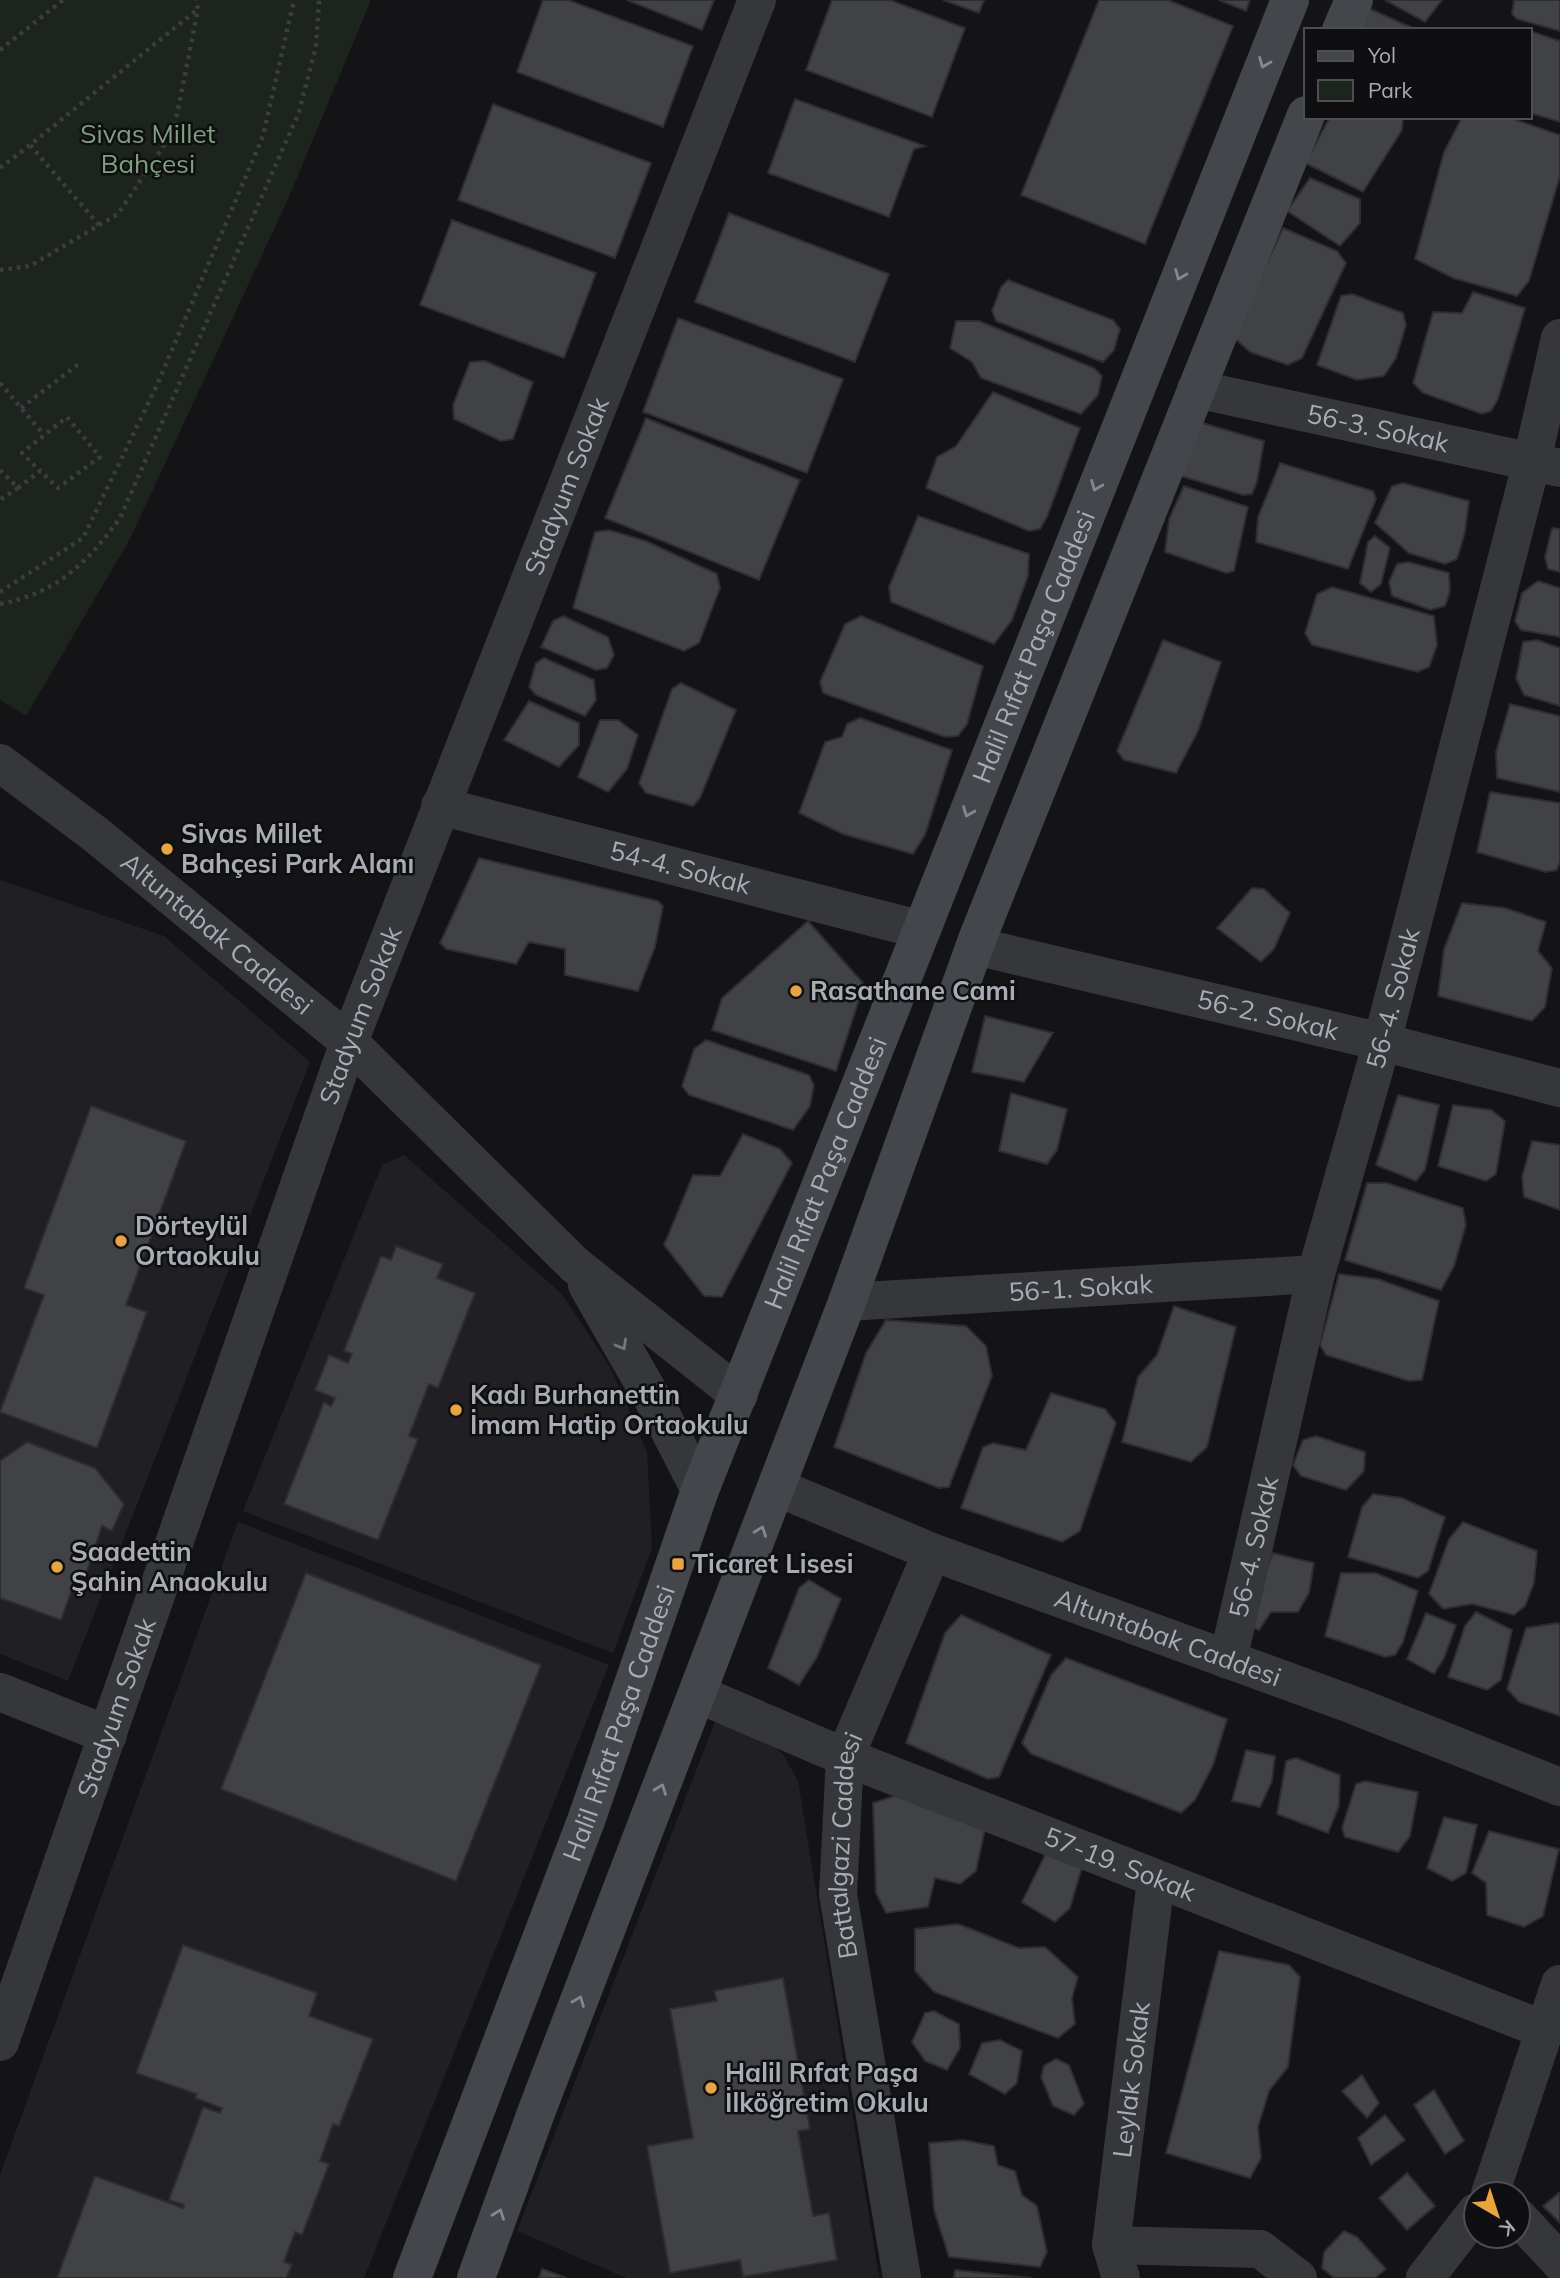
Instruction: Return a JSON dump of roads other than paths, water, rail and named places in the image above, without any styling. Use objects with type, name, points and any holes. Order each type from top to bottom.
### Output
[{"type":"main road","name":"Halil Rıfat Paşa Caddesi","points":[[412,2278],[587,1818],[700,1490],[1290,0]]},
{"type":"main road","points":[[1343,28],[1354,0]]},
{"type":"main road","name":"Halil Rıfat Paşa Caddesi","points":[[476,2278],[537,2109],[847,1302],[975,946],[1304,119]]},
{"type":"street","name":"Stadyum Sokak","points":[[0,2042],[349,1041],[757,0]]},
{"type":"street","name":"56-4. Sokak","points":[[1228,1660],[1316,1274],[1546,464],[1560,338]]},
{"type":"street","name":"56-3. Sokak","points":[[1196,388],[1546,464]]},
{"type":"street","name":"Altuntabak Caddesi","points":[[0,763],[95,834],[349,1041],[575,1265],[739,1395]]},
{"type":"street","name":"54-4. Sokak","points":[[440,806],[922,930]]},
{"type":"street","name":"56-2. Sokak","points":[[975,946],[1382,1042],[1560,1088]]},
{"type":"street","name":"Altuntabak Caddesi","points":[[575,1265],[659,1410],[700,1490]]},
{"type":"street","name":"56-1. Sokak","points":[[847,1302],[1316,1274]]},
{"type":"street","name":"Altuntabak Caddesi","points":[[776,1487],[932,1552],[1353,1705],[1560,1787]]},
{"type":"street","name":"Battalgazi Caddesi","points":[[902,2278],[838,1894],[845,1757],[932,1552]]},
{"type":"street","points":[[0,1692],[108,1735]]},
{"type":"street","name":"57-19. Sokak","points":[[698,1694],[845,1757],[1545,2030]]},
{"type":"street","name":"Leylak Sokak","points":[[1116,2261],[1156,1880]]},
{"type":"street","points":[[1501,2180],[1560,1984]]},
{"type":"street","points":[[1532,2236],[1560,2262]]},
{"type":"street","points":[[1425,2278],[1462,2237]]},
{"type":"street","points":[[1116,2261],[1261,2249],[1298,2278]]},
{"type":"place","name":"Sivas Millet Bahçesi Park Alanı","points":[[167,849]]},
{"type":"place","name":"Rasathane Cami","points":[[796,991]]},
{"type":"place","name":"Dörteylül Ortaokulu","points":[[121,1241]]},
{"type":"place","name":"Kadı Burhanettin İmam Hatip Ortaokulu","points":[[456,1410]]},
{"type":"place","name":"Ticaret Lisesi","points":[[678,1564]]},
{"type":"place","name":"Saadettin Şahin Anaokulu","points":[[57,1567]]},
{"type":"place","name":"Halil Rıfat Paşa İlköğretim Okulu","points":[[711,2088]]},
{"type":"park label","name":"Sivas Millet Bahçesi","points":[[148,149]]}]
